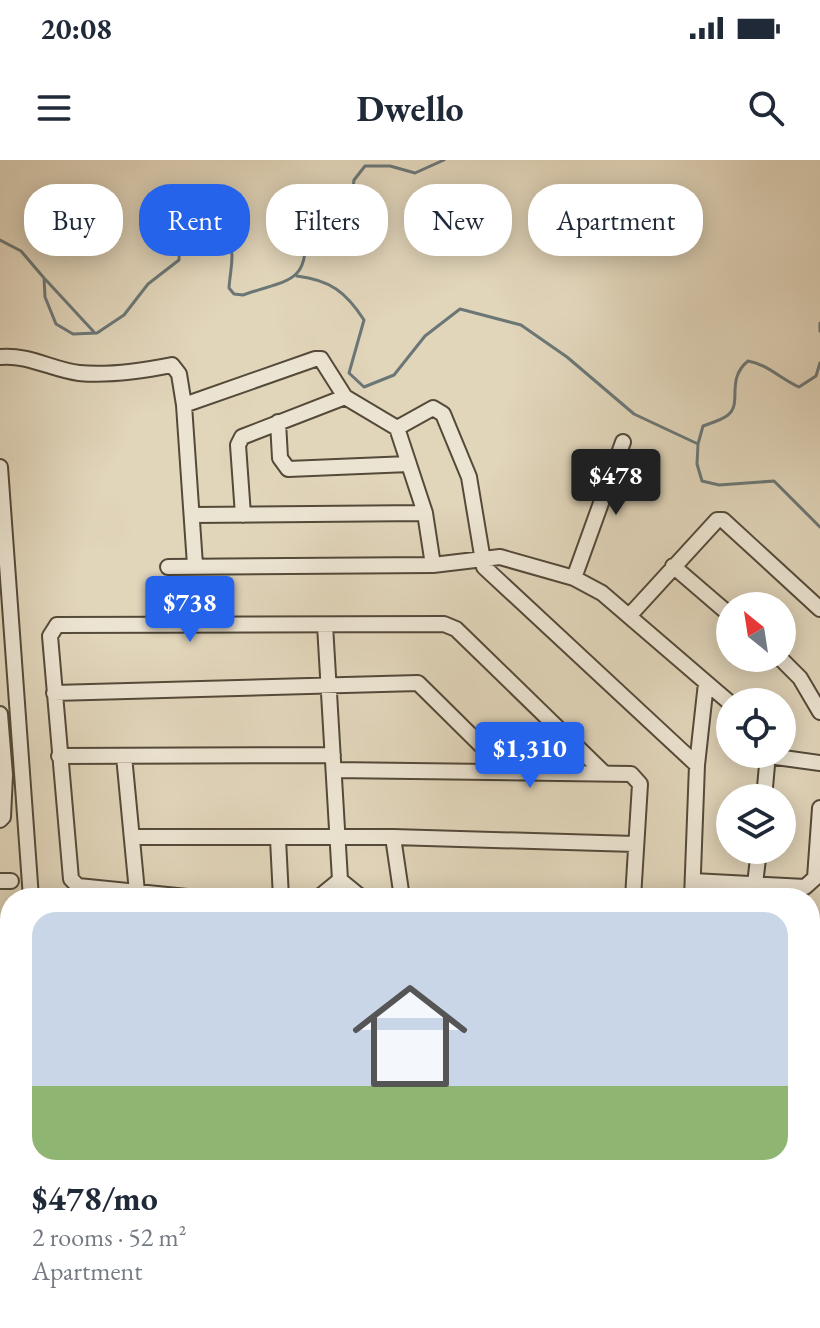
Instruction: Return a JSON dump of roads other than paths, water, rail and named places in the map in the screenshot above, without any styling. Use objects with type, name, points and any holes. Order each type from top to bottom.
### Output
[{"type":"street","points":[[0,357],[42,362],[78,373],[138,371],[172,365],[179,374],[184,405],[195,565]]},
{"type":"street","points":[[184,405],[321,359],[345,397],[397,428],[425,513],[433,565]]},
{"type":"street","points":[[243,515],[238,445],[248,433],[345,397]]},
{"type":"street","points":[[397,428],[433,408],[443,414],[469,477],[480,559],[488,573],[697,765]]},
{"type":"street","points":[[278,422],[280,458],[288,469],[409,464]]},
{"type":"street","points":[[574,578],[623,442]]},
{"type":"street","points":[[0,467],[6,620],[30,888]]},
{"type":"street","points":[[192,515],[425,513]]},
{"type":"street","points":[[630,615],[711,523],[723,520],[820,609]]},
{"type":"street","points":[[168,567],[433,565],[500,557],[574,578],[630,615],[716,691]]},
{"type":"street","points":[[673,566],[716,603]]},
{"type":"street","points":[[98,888],[78,886],[71,879],[50,636],[57,625],[444,624],[456,629],[604,773]]},
{"type":"street","points":[[325,625],[340,880],[350,888]]},
{"type":"street","points":[[794,672],[820,712]]},
{"type":"street","points":[[54,693],[418,683],[431,692],[507,771]]},
{"type":"street","points":[[693,888],[697,765],[706,683]]},
{"type":"street","points":[[0,714],[3,775],[3,817],[0,820]]},
{"type":"street","points":[[59,756],[631,774],[640,784],[633,888]]},
{"type":"street","points":[[124,756],[137,888]]},
{"type":"street","points":[[796,759],[820,763]]},
{"type":"street","points":[[693,881],[805,887],[812,883],[815,878],[820,808]]},
{"type":"street","points":[[132,837],[393,837],[635,844]]},
{"type":"street","points":[[393,837],[401,888]]},
{"type":"street","points":[[278,839],[280,888]]},
{"type":"street","points":[[755,884],[757,864]]},
{"type":"street","points":[[330,888],[340,880]]},
{"type":"waterway","points":[[0,240],[21,251],[44,278],[45,297],[56,324],[73,334],[97,333],[124,315],[148,284],[179,260],[180,227],[187,218],[211,227],[227,239],[232,252],[229,288],[234,294],[243,295],[282,283],[298,272],[303,263],[305,235],[314,224],[342,221],[350,214],[354,180],[365,166],[390,166],[415,173],[444,160]]},
{"type":"waterway","points":[[297,276],[336,289],[351,302],[364,320],[349,373],[364,387],[394,375],[425,336],[460,309],[521,325],[567,357],[634,414],[698,444],[697,464],[702,481],[719,485],[774,481],[820,527]]},
{"type":"waterway","points":[[45,279],[94,332]]},
{"type":"waterway","points":[[820,323],[820,331]]},
{"type":"waterway","points":[[698,444],[703,426],[723,418],[732,410],[737,376],[748,361],[799,387],[816,376],[820,363]]}]
